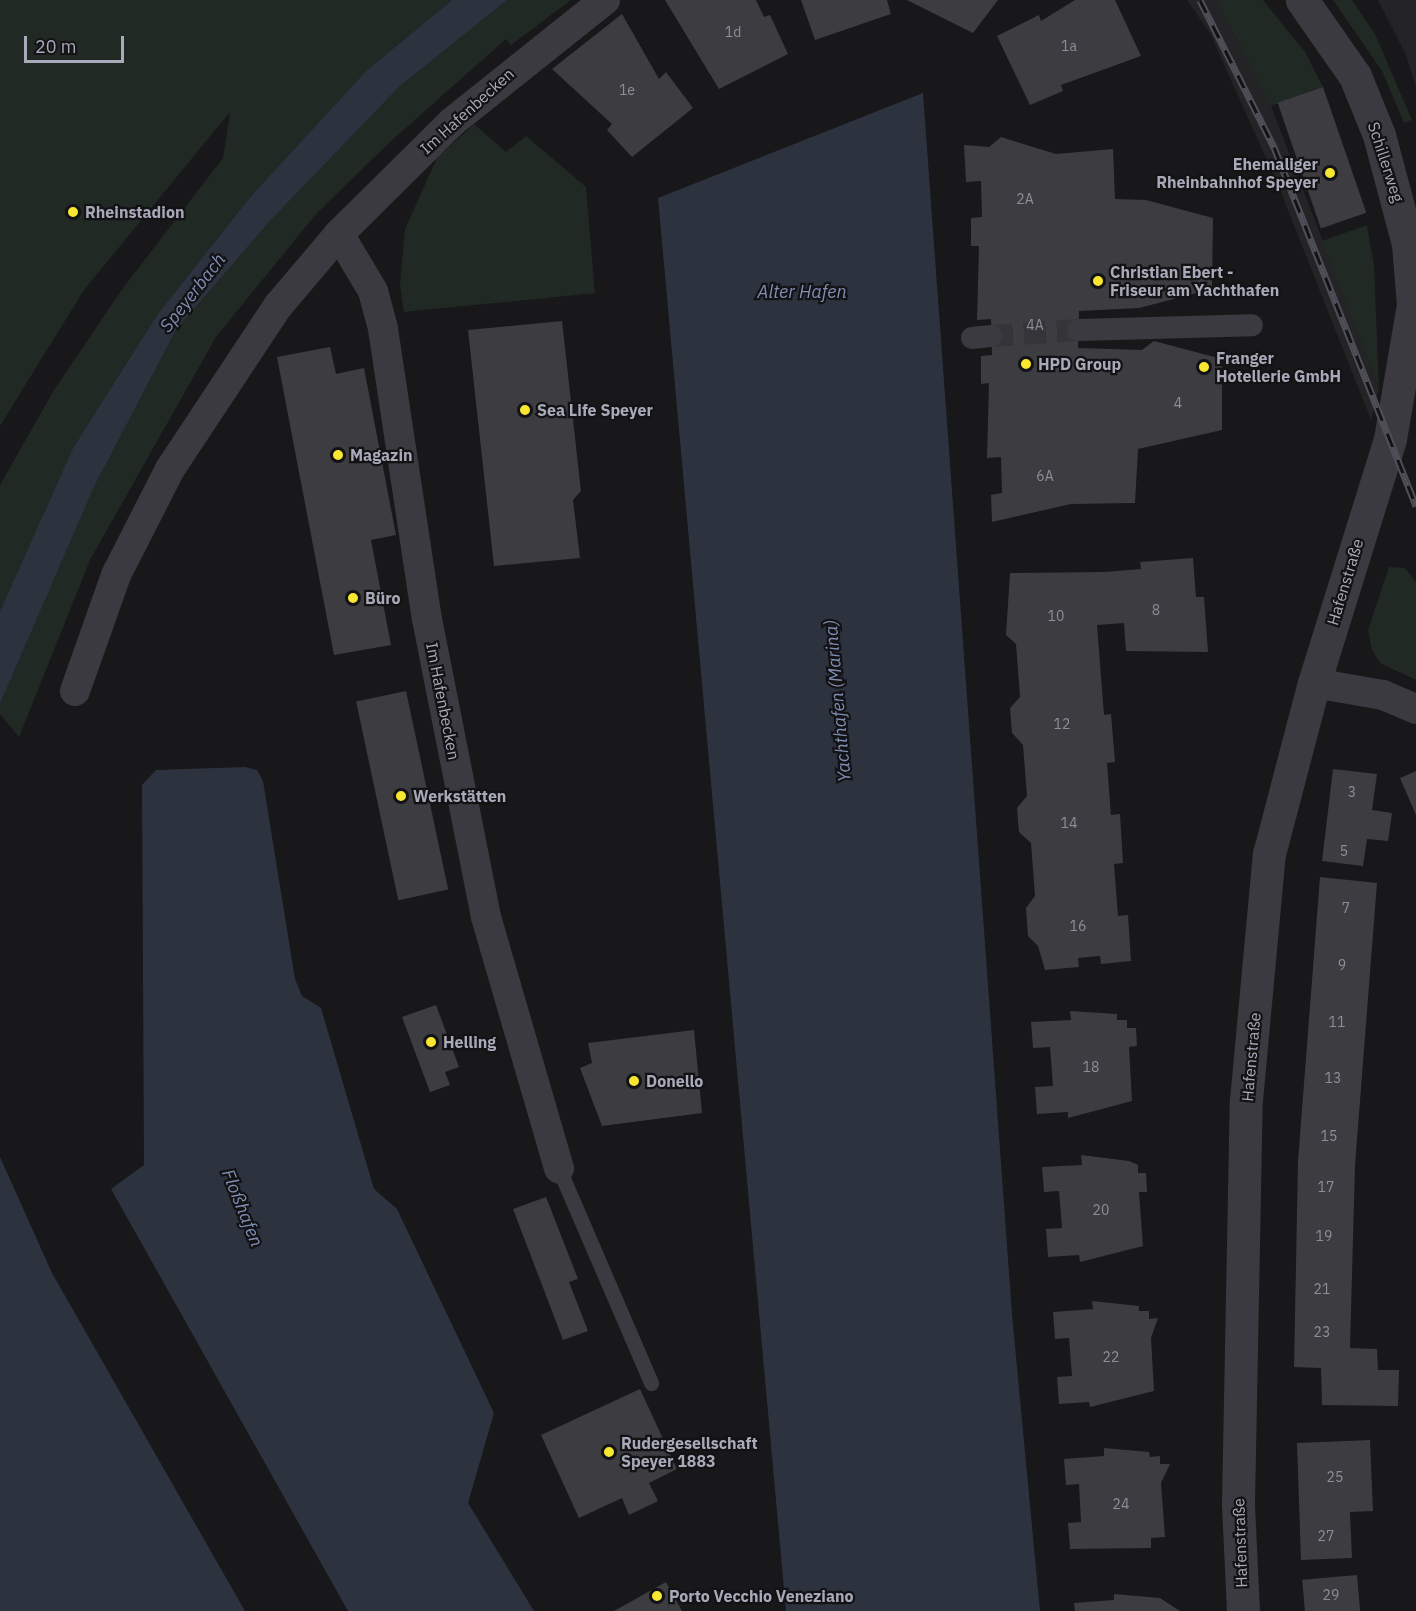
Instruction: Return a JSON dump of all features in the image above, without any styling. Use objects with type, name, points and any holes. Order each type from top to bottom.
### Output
[{"type":"street","name":"Im Hafenbecken","points":[[75,691],[116,575],[170,469],[278,306],[339,234],[495,83],[605,0]]},
{"type":"street","name":"Schillerweg","points":[[1302,0],[1355,76],[1398,190],[1413,262],[1414,305],[1390,439],[1365,517]]},
{"type":"street","name":"Im Hafenbecken","points":[[339,234],[373,291],[383,329],[429,628],[486,917],[560,1168]]},
{"type":"street","points":[[1078,330],[1252,325]]},
{"type":"street","name":"Hafenstraße","points":[[1243,1611],[1238,1503],[1246,1100],[1269,854],[1314,683],[1365,517]]},
{"type":"street","points":[[1314,683],[1390,697],[1416,709]]},
{"type":"lane","points":[[560,1168],[651,1383]]},
{"type":"shaded area","name":"Rheinstadion","points":[[0,0],[452,0],[366,71],[251,196],[157,315],[73,448],[0,611],[0,485],[54,390],[123,288],[223,158],[230,112],[84,290],[0,426]]},
{"type":"shaded area","points":[[507,0],[571,0],[511,45],[506,39],[390,142],[316,214],[216,337],[90,560],[19,737],[0,714],[0,704],[94,487],[176,330],[269,222],[400,86]]},
{"type":"shaded area","points":[[1187,0],[1216,0],[1271,106],[1379,388],[1371,420],[1278,185],[1210,33]]},
{"type":"shaded area","points":[[1216,0],[1263,0],[1305,52],[1323,87],[1271,106]]},
{"type":"shaded area","points":[[1333,0],[1352,0],[1375,34],[1412,120],[1404,123],[1382,71]]},
{"type":"shaded area","points":[[1378,0],[1416,0],[1416,87],[1406,55]]},
{"type":"shaded area","points":[[474,124],[506,152],[526,136],[586,187],[595,293],[404,312],[400,285],[405,229],[437,158]]},
{"type":"shaded area","points":[[1367,225],[1374,265],[1379,388],[1322,241]]},
{"type":"shaded area","points":[[1389,567],[1405,568],[1416,582],[1416,680],[1380,663],[1372,650],[1368,630]]},
{"type":"water","name":"Speyerbach","points":[[452,0],[507,0],[400,86],[269,222],[176,330],[94,487],[0,704],[0,611],[73,448],[157,315],[251,196],[366,71]]},
{"type":"water","name":"Alter Hafen","points":[[923,93],[1012,1314],[1040,1611],[786,1611],[658,198]]},
{"type":"water","name":"Floßhafen","points":[[245,767],[257,770],[263,781],[295,979],[302,996],[321,1008],[374,1189],[397,1209],[494,1413],[468,1503],[534,1611],[348,1611],[111,1189],[144,1165],[142,785],[156,770]]},
{"type":"water","points":[[0,1157],[52,1273],[245,1611],[0,1611]]},
{"type":"building","points":[[665,0],[756,0],[764,17],[770,15],[788,54],[719,89]]},
{"type":"building","points":[[801,0],[887,0],[891,14],[815,40]]},
{"type":"building","points":[[907,0],[998,0],[973,33]]},
{"type":"building","points":[[1075,0],[1115,0],[1141,56],[1061,85],[1063,91],[1030,105],[997,36],[1039,15],[1041,21]]},
{"type":"building","points":[[622,14],[659,79],[666,72],[693,108],[632,157],[607,130],[612,124],[552,69]]},
{"type":"building","name":"Ehemaliger Rheinbahnhof Speyer","points":[[1323,87],[1366,213],[1321,228],[1278,103]]},
{"type":"building","points":[[1001,137],[1056,154],[1113,149],[1115,199],[1146,200],[1213,218],[1212,289],[1139,308],[1079,311],[1078,348],[1142,350],[1154,341],[1222,359],[1222,430],[1138,449],[1135,503],[1071,504],[992,522],[991,495],[1002,493],[1001,457],[987,458],[989,383],[981,384],[981,356],[992,355],[991,319],[977,320],[979,246],[971,246],[971,218],[982,217],[981,181],[966,182],[964,145],[989,147]]},
{"type":"building","name":"Sea Life Speyer","points":[[562,321],[581,491],[573,500],[580,558],[494,566],[468,330]]},
{"type":"building","name":"Magazin","points":[[330,347],[336,374],[364,368],[396,535],[371,540],[391,645],[334,655],[277,357]]},
{"type":"building","points":[[1193,558],[1196,597],[1204,597],[1208,652],[1126,651],[1124,623],[1097,625],[1104,715],[1111,714],[1115,762],[1107,763],[1111,815],[1120,814],[1123,863],[1114,864],[1118,916],[1128,915],[1131,961],[1101,964],[1100,956],[1078,958],[1079,967],[1045,970],[1038,946],[1028,936],[1026,908],[1035,896],[1031,843],[1019,832],[1017,808],[1027,796],[1023,745],[1012,733],[1010,708],[1020,697],[1016,644],[1006,635],[1010,573],[1104,572],[1141,569],[1140,562]]},
{"type":"building","name":"Werkstätten","points":[[406,691],[448,890],[398,900],[356,702]]},
{"type":"building","points":[[1333,769],[1377,774],[1372,810],[1392,813],[1388,841],[1367,839],[1363,866],[1322,861]]},
{"type":"building","points":[[1416,771],[1416,815],[1400,778]]},
{"type":"building","points":[[1320,877],[1377,883],[1355,1165],[1350,1348],[1377,1349],[1378,1370],[1399,1370],[1398,1406],[1322,1405],[1321,1368],[1294,1367],[1298,1161]]},
{"type":"building","name":"Helling","points":[[436,1005],[459,1067],[445,1072],[450,1085],[430,1092],[402,1017]]},
{"type":"building","points":[[1070,1011],[1117,1014],[1117,1020],[1127,1020],[1127,1028],[1136,1028],[1137,1046],[1129,1047],[1132,1101],[1068,1118],[1068,1112],[1037,1114],[1035,1087],[1053,1086],[1050,1047],[1033,1048],[1031,1022],[1071,1020]]},
{"type":"building","points":[[694,1030],[702,1113],[602,1126],[580,1068],[592,1063],[588,1043]]},
{"type":"building","points":[[1081,1155],[1129,1161],[1138,1165],[1138,1173],[1146,1173],[1147,1192],[1139,1192],[1143,1246],[1080,1262],[1079,1255],[1048,1257],[1046,1229],[1062,1228],[1059,1191],[1044,1192],[1042,1167],[1082,1165]]},
{"type":"building","points":[[546,1197],[578,1279],[569,1282],[588,1331],[563,1340],[513,1209]]},
{"type":"building","points":[[1092,1301],[1139,1306],[1139,1311],[1149,1311],[1149,1319],[1158,1318],[1151,1338],[1154,1391],[1090,1407],[1089,1402],[1059,1404],[1057,1377],[1072,1376],[1069,1338],[1055,1339],[1053,1312],[1093,1309]]},
{"type":"building","name":"Rudergesellschaft Speyer 1883","points":[[640,1389],[677,1469],[649,1483],[658,1501],[629,1515],[622,1498],[579,1518],[541,1435]]},
{"type":"building","points":[[1370,1440],[1373,1511],[1350,1512],[1352,1558],[1301,1560],[1297,1443]]},
{"type":"building","points":[[1104,1448],[1149,1452],[1150,1457],[1160,1456],[1160,1464],[1170,1464],[1161,1483],[1165,1537],[1151,1538],[1151,1548],[1070,1549],[1068,1523],[1081,1522],[1079,1484],[1066,1485],[1064,1459],[1104,1456]]},
{"type":"building","points":[[1357,1575],[1360,1611],[1305,1611],[1302,1580]]},
{"type":"building","name":"Porto Vecchio Veneziano","points":[[666,1582],[682,1611],[614,1611]]},
{"type":"building","points":[[1114,1594],[1160,1598],[1180,1611],[1075,1611],[1074,1603],[1114,1600]]},
{"type":"tunnel","points":[[991,336],[1078,330]]},
{"type":"railway","points":[[1200,0],[1274,147],[1416,506]]},
{"type":"place","name":"Ehemaliger Rheinbahnhof Speyer","points":[[1330,173]]},
{"type":"place","name":"Rheinstadion","points":[[73,212]]},
{"type":"place","name":"Christian Ebert - Friseur am Yachthafen","points":[[1098,281]]},
{"type":"place","name":"HPD Group","points":[[1026,364]]},
{"type":"place","name":"Franger Hotellerie GmbH","points":[[1204,367]]},
{"type":"place","name":"Sea Life Speyer","points":[[525,410]]},
{"type":"place","name":"Magazin","points":[[338,455]]},
{"type":"place","name":"Büro","points":[[353,598]]},
{"type":"place","name":"Werkstätten","points":[[401,796]]},
{"type":"place","name":"Helling","points":[[431,1042]]},
{"type":"place","name":"Donello","points":[[634,1081]]},
{"type":"place","name":"Rudergesellschaft Speyer 1883","points":[[609,1452]]},
{"type":"place","name":"Porto Vecchio Veneziano","points":[[657,1596]]},
{"type":"water label","name":"Yachthafen (Marina)","points":[[838,701]]}]
